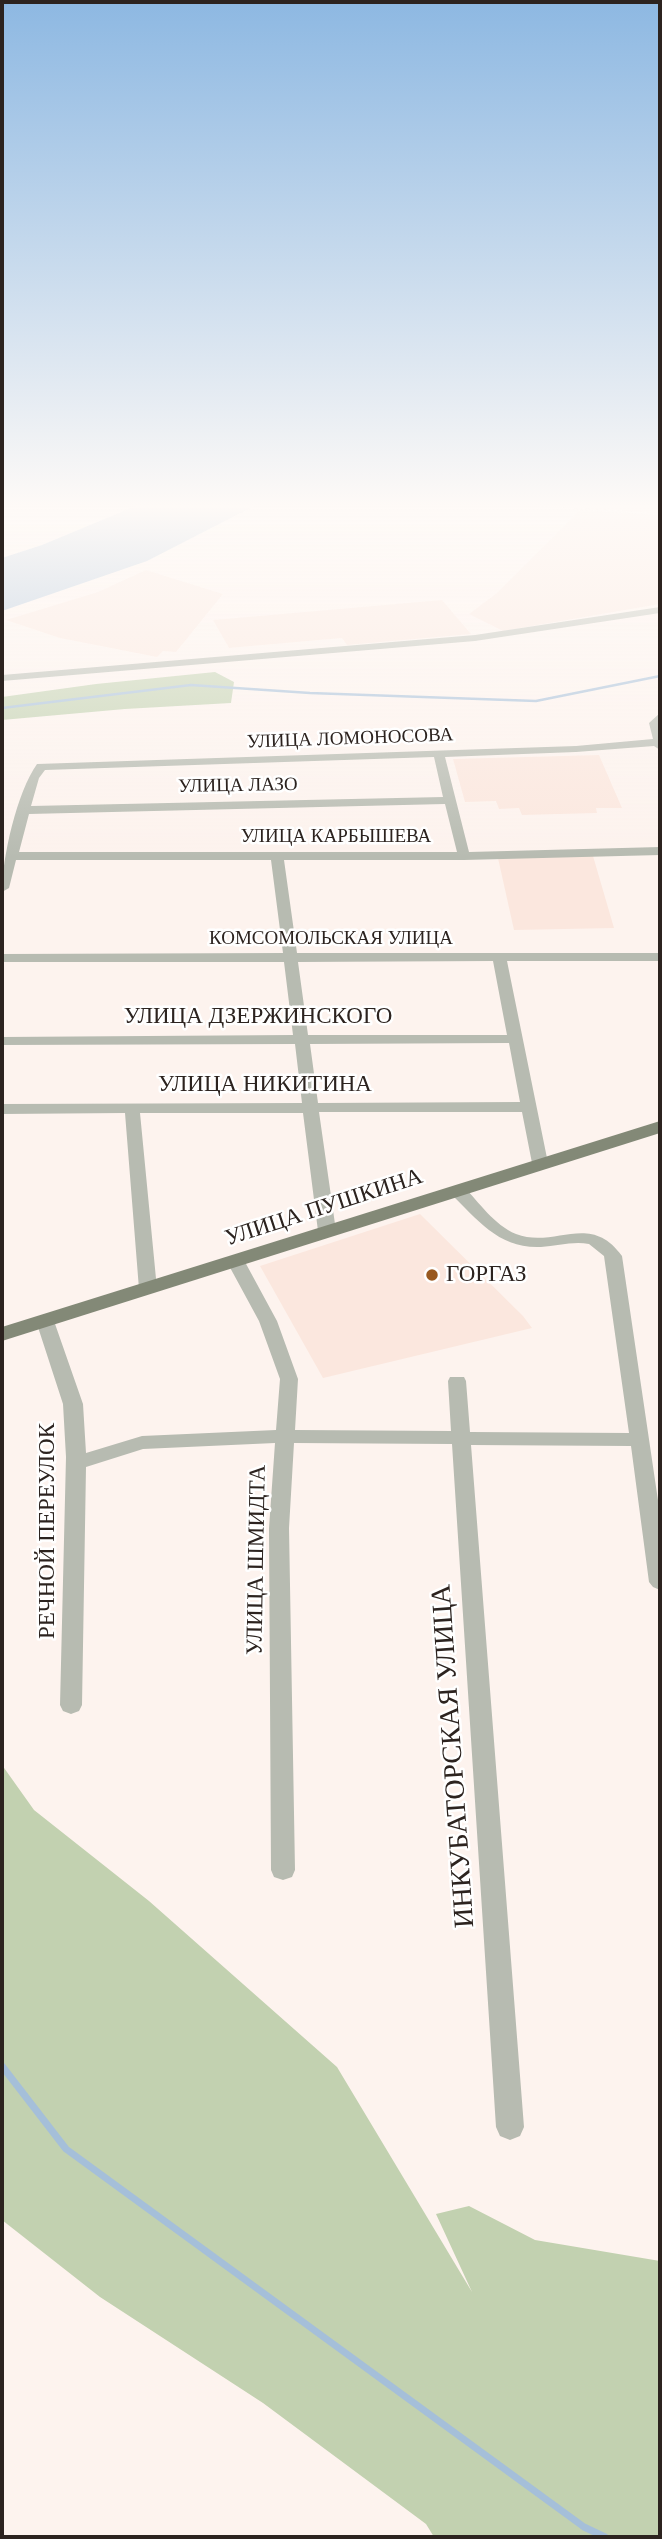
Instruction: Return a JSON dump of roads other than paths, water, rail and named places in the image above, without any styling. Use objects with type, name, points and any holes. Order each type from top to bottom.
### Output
[{"type":"main road","name":"УЛИЦА ПУШКИНА","points":[[2,1334],[660,1127]]},
{"type":"street","points":[[2,678],[475,638],[584,621]]},
{"type":"street","points":[[660,716],[655,723],[660,744]]},
{"type":"street","name":"УЛИЦА ЛОМОНОСОВА","points":[[25,810],[33,778],[41,767],[439,755],[660,744]]},
{"type":"street","points":[[439,755],[464,856]]},
{"type":"street","name":"УЛИЦА ЛАЗО","points":[[25,810],[451,800]]},
{"type":"street","points":[[2,888],[25,810]]},
{"type":"street","name":"УЛИЦА КАРБЫШЕВА","points":[[11,856],[464,856],[660,852]]},
{"type":"street","points":[[277,856],[327,1231]]},
{"type":"street","name":"КОМСОМОЛЬСКАЯ УЛИЦА","points":[[2,958],[660,957]]},
{"type":"street","points":[[500,959],[540,1163]]},
{"type":"street","name":"УЛИЦА ДЗЕРЖИНСКОГО","points":[[2,1041],[514,1039]]},
{"type":"street","name":"УЛИЦА НИКИТИНА","points":[[2,1109],[528,1107]]},
{"type":"street","points":[[131,1108],[148,1289]]},
{"type":"street","points":[[457,1190],[505,1236],[518,1241],[583,1237],[597,1239],[608,1246],[613,1256],[660,1582]]},
{"type":"street","name":"УЛИЦА ШМИДТА","points":[[236,1262],[268,1321],[289,1379],[279,1528],[283,1870]]},
{"type":"street","name":"РЕЧНОЙ ПЕРЕУЛОК","points":[[45,1321],[73,1404],[76,1463],[71,1705]]},
{"type":"street","name":"ИНКУБАТОРСКАЯ УЛИЦА","points":[[457,1381],[510,2127]]},
{"type":"street","points":[[76,1463],[142,1443],[184,1439],[284,1436],[638,1440]]},
{"type":"waterway","points":[[2,708],[191,685],[310,693],[536,701],[660,676]]},
{"type":"waterway","points":[[2,2066],[66,2149],[584,2527],[605,2537]]},
{"type":"place","name":"ГОРГАЗ","points":[[432,1275]]}]
